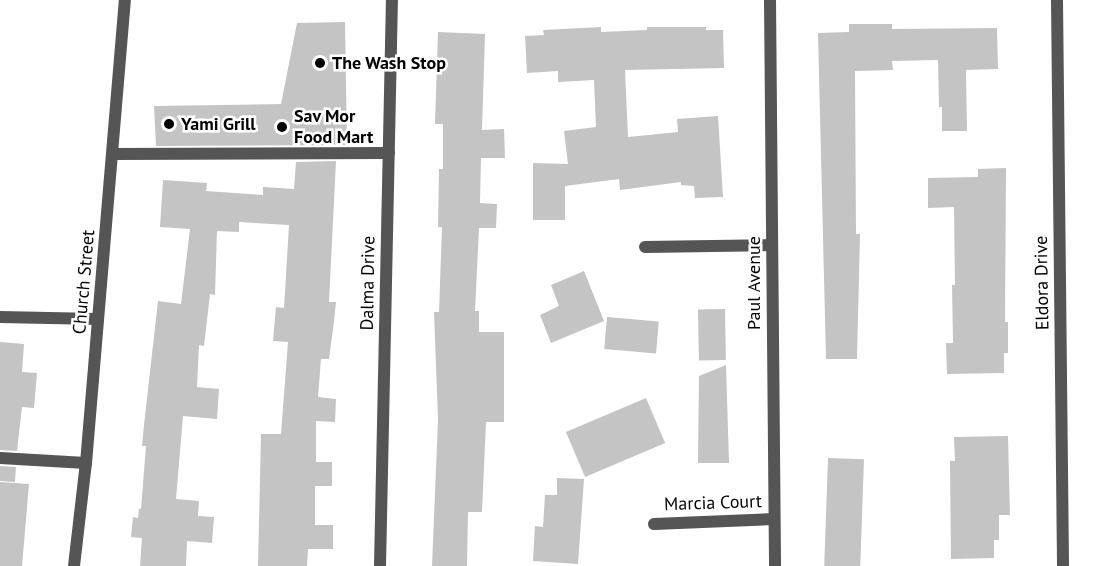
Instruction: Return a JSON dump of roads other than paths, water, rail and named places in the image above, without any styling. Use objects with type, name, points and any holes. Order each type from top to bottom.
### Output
[{"type":"street","name":"Church Street","points":[[74,566],[86,463],[125,0]]},
{"type":"street","name":"Dalma Drive","points":[[380,566],[392,0]]},
{"type":"street","name":"Paul Avenue","points":[[770,0],[775,566]]},
{"type":"street","name":"Eldora Drive","points":[[1057,0],[1063,566]]},
{"type":"street","points":[[113,154],[388,153]]},
{"type":"street","points":[[645,247],[772,245]]},
{"type":"street","points":[[0,317],[98,319]]},
{"type":"street","points":[[0,458],[86,463]]},
{"type":"street","name":"Marcia Court","points":[[654,524],[774,519]]},
{"type":"place","name":"The Wash Stop","points":[[320,63]]},
{"type":"place","name":"Yami Grill","points":[[169,124]]},
{"type":"place","name":"Sav Mor Food Mart","points":[[282,127]]}]
